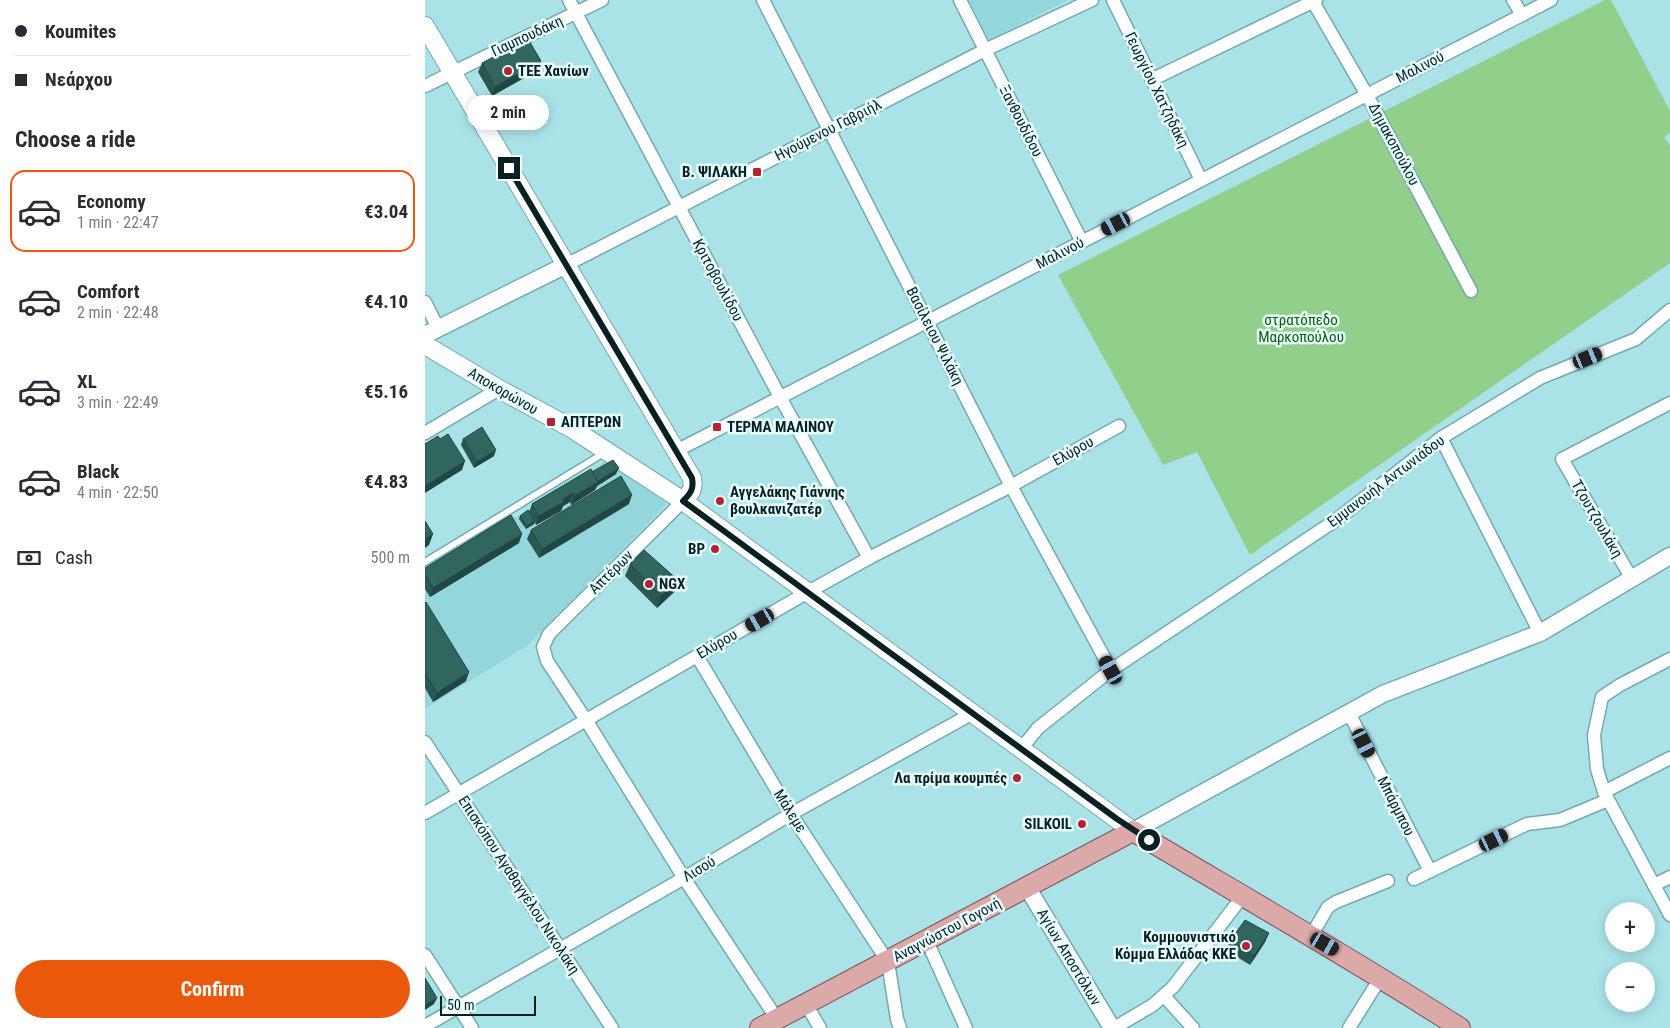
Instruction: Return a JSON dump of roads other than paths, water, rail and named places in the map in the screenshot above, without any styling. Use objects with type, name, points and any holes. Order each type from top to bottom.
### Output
[{"type":"main road","points":[[425,26],[692,478],[693,486],[691,492],[683,501]]},
{"type":"main road","name":"Αποκορώνου","points":[[425,345],[499,389],[571,428],[683,501],[1133,831]]},
{"type":"main road","points":[[1133,831],[1381,977],[1460,1028]]},
{"type":"main road","name":"Αναγνώστου Γογονή","points":[[769,1024],[1133,831]]},
{"type":"street","name":"Κριτοβουλίδου","points":[[569,0],[869,558]]},
{"type":"street","name":"Γιαμπουδάκη","points":[[425,86],[602,0]]},
{"type":"street","name":"Βασίλειου Ψιλάκη","points":[[763,0],[1011,486],[1111,670]]},
{"type":"street","name":"Ξανθουδίδου","points":[[959,0],[1082,242]]},
{"type":"street","name":"Ηγούμενου Γαβριήλ","points":[[566,265],[985,50],[1092,0]]},
{"type":"street","name":"Γεωργίου Χατζηδάκη","points":[[1113,0],[1201,180]]},
{"type":"street","points":[[1153,79],[1314,0]]},
{"type":"street","name":"Δημακοπούλου","points":[[1314,0],[1471,290]]},
{"type":"street","points":[[1513,0],[1522,15]]},
{"type":"street","name":"Μαλινού","points":[[676,451],[1551,0]]},
{"type":"street","points":[[425,302],[432,331],[566,265]]},
{"type":"street","name":"Εμμανουήλ Αντωνιάδου","points":[[1021,749],[1038,728],[1111,670],[1336,520],[1441,438],[1540,378],[1636,339],[1670,310]]},
{"type":"street","points":[[425,433],[499,389]]},
{"type":"street","name":"Τζουτζουλάκη","points":[[1632,579],[1562,459],[1670,403]]},
{"type":"street","name":"Ελύρου","points":[[425,814],[808,592],[869,558],[1011,486],[1119,426]]},
{"type":"street","points":[[1441,438],[1540,633]]},
{"type":"street","name":"Απτέρων","points":[[586,720],[547,661],[543,647],[549,634],[683,501]]},
{"type":"street","points":[[1133,831],[1383,694],[1540,633],[1670,556]]},
{"type":"street","name":"Μάλεμε","points":[[697,656],[791,814],[887,962]]},
{"type":"street","points":[[1670,659],[1619,685],[1603,697],[1594,735],[1597,769],[1606,796],[1670,915]]},
{"type":"street","name":"Λισού","points":[[425,1026],[684,878],[791,814],[973,713]]},
{"type":"street","name":"Μπάρμπου","points":[[1349,713],[1430,871]]},
{"type":"street","points":[[586,720],[684,878],[769,1024]]},
{"type":"street","name":"Επισκόπου Αγαθαγγέλου Νικολάκη","points":[[425,742],[612,1028]]},
{"type":"street","points":[[1414,879],[1527,824],[1560,820],[1606,796],[1670,758]]},
{"type":"street","points":[[1654,885],[1670,877]]},
{"type":"street","points":[[1311,936],[1328,907],[1388,881]]},
{"type":"street","name":"Αγίων Αποστόλων","points":[[1027,887],[1113,1028]]},
{"type":"street","points":[[1113,1028],[1153,1005],[1173,987],[1243,897]]},
{"type":"street","points":[[927,941],[966,1028]]},
{"type":"street","points":[[425,955],[471,1028]]},
{"type":"street","points":[[887,962],[900,1028]]},
{"type":"street","points":[[1349,1028],[1381,977]]},
{"type":"street","points":[[1164,996],[1193,1028]]},
{"type":"street","points":[[806,1004],[820,1028]]},
{"type":"lane","points":[[425,562],[607,451]]},
{"type":"place","name":"ΤΕΕ Χανίων","points":[[508,71]]},
{"type":"place","name":"Β. ΨΙΛΑΚΗ","points":[[757,172]]},
{"type":"place","name":"ΑΠΤΕΡΩΝ","points":[[551,422]]},
{"type":"place","name":"ΤΕΡΜΑ ΜΑΛΙΝΟΥ","points":[[717,427]]},
{"type":"place","name":"Αγγελάκης Γιάννης βουλκανιζατέρ","points":[[720,501]]},
{"type":"place","name":"BP","points":[[715,549]]},
{"type":"place","name":"NGX","points":[[649,584]]},
{"type":"place","name":"Λα πρίμα κουμπές","points":[[1017,778]]},
{"type":"place","name":"SILKOIL","points":[[1082,824]]},
{"type":"place","name":"Κομμουνιστικό Κόμμα Ελλάδας ΚΚΕ","points":[[1246,946]]},
{"type":"park label","name":"στρατόπεδο Μαρκοπούλου","points":[[1301,328]]}]
